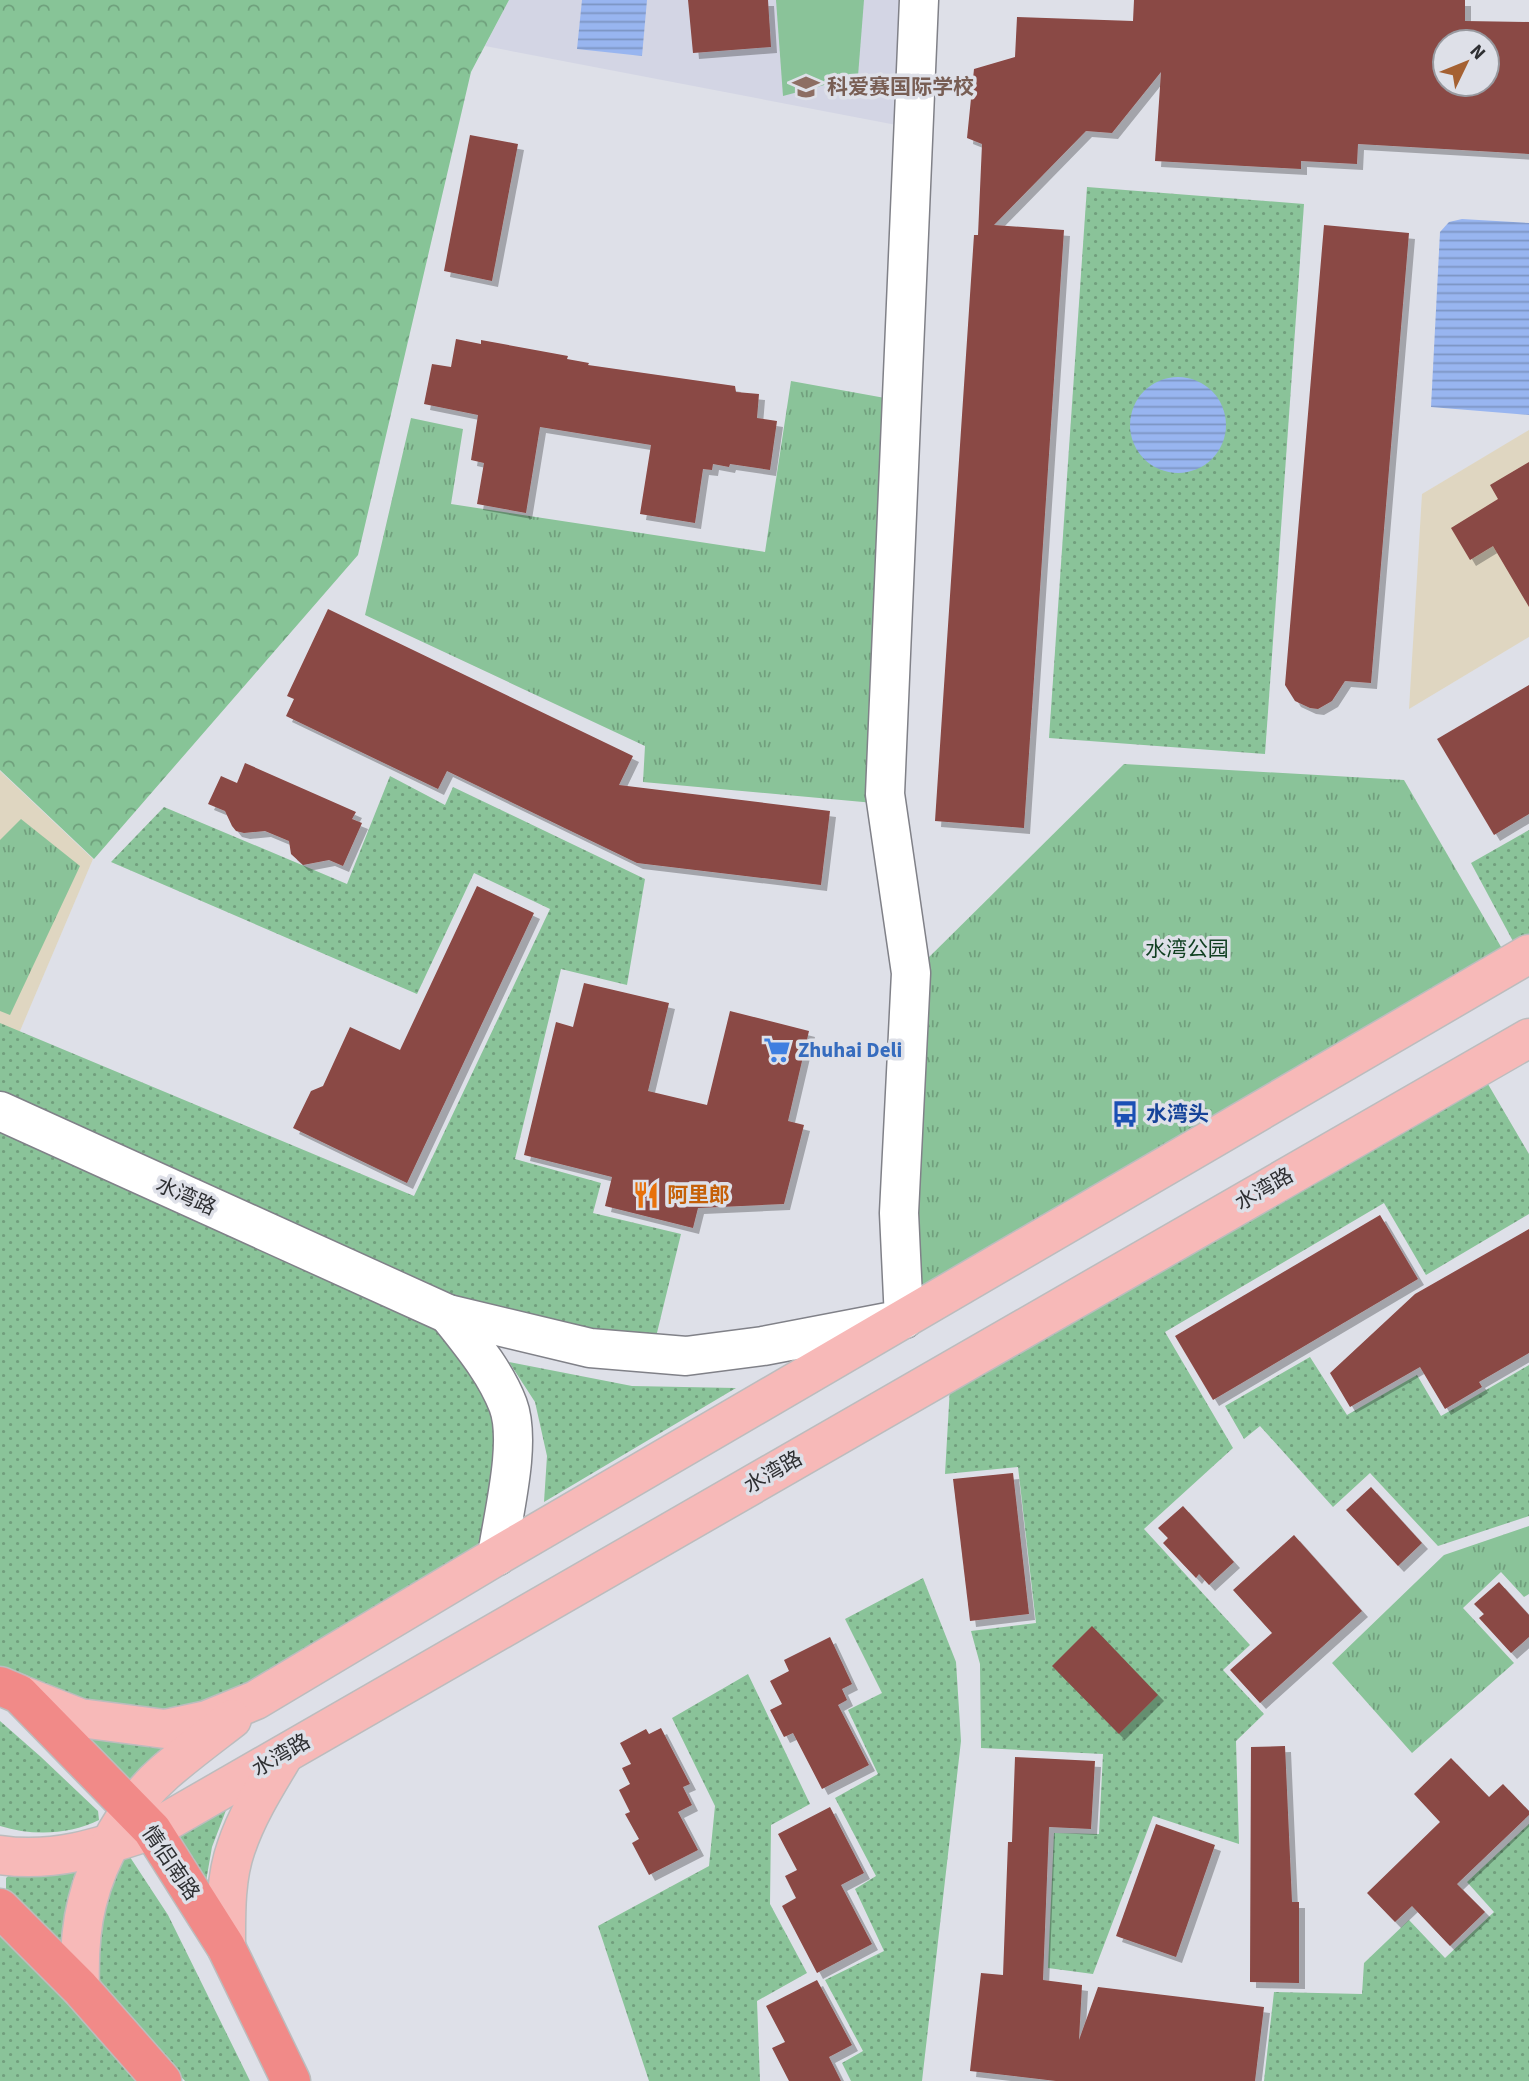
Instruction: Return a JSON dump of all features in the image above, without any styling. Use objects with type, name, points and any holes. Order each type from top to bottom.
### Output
[{"type":"highway","name":"情侣南路","points":[[9,1690],[142,1819],[226,1947],[291,2081]]},
{"type":"highway","points":[[0,1908],[80,1988],[162,2081]]},
{"type":"main road","name":"水湾路","points":[[9,1690],[80,1718],[165,1729],[207,1720],[256,1700],[497,1556],[1529,954]]},
{"type":"main road","name":"水湾路","points":[[0,1855],[53,1856],[90,1851],[109,1844],[142,1819],[284,1754],[1529,1038]]},
{"type":"main road","points":[[142,1819],[163,1773],[256,1700]]},
{"type":"main road","points":[[226,1947],[227,1901],[235,1850],[254,1806],[284,1754]]},
{"type":"main road","points":[[80,1988],[79,1947],[87,1902],[109,1844]]},
{"type":"street","points":[[904,1319],[899,1213],[911,973],[885,794],[919,0]]},
{"type":"street","name":"水湾路","points":[[0,1111],[448,1314],[590,1348],[686,1356],[797,1340],[904,1319]]},
{"type":"street","points":[[448,1314],[487,1364],[509,1406],[514,1444],[497,1556]]},
{"type":"shaded area","name":"科爱赛国际学校","points":[[509,0],[918,0],[912,128],[485,46]]},
{"type":"shaded area","points":[[1529,430],[1529,637],[1409,709],[1422,494]]},
{"type":"shaded area","points":[[0,771],[93,859],[0,1078]]},
{"type":"green space","points":[[0,0],[509,0],[471,72],[358,555],[94,859],[0,770]]},
{"type":"green space","points":[[776,0],[864,0],[858,76],[783,96]]},
{"type":"green space","points":[[1087,187],[1304,204],[1265,754],[1049,738]]},
{"type":"green space","points":[[791,381],[885,398],[874,803],[643,782],[645,746],[365,615],[411,418],[463,429],[451,504],[765,552]]},
{"type":"green space","name":"水湾公园","points":[[1124,764],[1404,780],[1511,964],[905,1318],[912,974]]},
{"type":"green space","points":[[390,776],[445,805],[453,787],[645,879],[627,985],[561,969],[515,1159],[601,1183],[593,1213],[681,1234],[655,1341],[450,1305],[0,1102],[0,1023],[414,1196],[550,909],[474,873],[417,994],[111,862],[164,807],[347,884]]},
{"type":"green space","points":[[21,819],[80,866],[10,1015],[0,1011],[0,840]]},
{"type":"green space","points":[[1529,830],[1529,938],[1515,945],[1471,863]]},
{"type":"green space","points":[[1485,1079],[1529,1154],[1529,1214],[1426,1275],[1384,1203],[1165,1332],[1233,1448],[1144,1529],[1250,1645],[1223,1670],[1264,1714],[1236,1741],[1239,1844],[1153,1816],[1093,1974],[1048,1968],[1054,1833],[1099,1834],[1103,1754],[981,1748],[980,1664],[971,1631],[1036,1623],[1018,1467],[945,1474],[950,1387]]},
{"type":"green space","points":[[0,1112],[447,1315],[508,1407],[497,1555],[168,1724],[0,1685]]},
{"type":"green space","points":[[1310,1357],[1347,1415],[1417,1375],[1441,1416],[1529,1365],[1529,1516],[1438,1546],[1370,1473],[1333,1507],[1260,1426],[1244,1439],[1225,1406]]},
{"type":"green space","points":[[509,1362],[632,1386],[736,1388],[544,1502],[547,1456],[535,1402]]},
{"type":"green space","points":[[1529,1526],[1529,1594],[1524,1597],[1501,1572],[1463,1608],[1514,1663],[1412,1753],[1332,1663],[1444,1555]]},
{"type":"green space","points":[[923,1578],[956,1662],[961,1741],[922,2081],[851,2081],[842,2063],[863,2051],[825,1980],[884,1951],[855,1889],[876,1876],[835,1798],[878,1774],[848,1710],[882,1693],[845,1619]]},
{"type":"green space","points":[[748,1674],[810,1804],[771,1825],[770,1904],[807,1973],[757,2001],[760,2081],[649,2081],[598,1926],[709,1866],[715,1806],[672,1718]]},
{"type":"green space","points":[[53,1718],[192,1737],[132,1795]]},
{"type":"green space","points":[[0,1721],[98,1811],[99,1820],[75,1829],[50,1832],[0,1826]]},
{"type":"green space","points":[[228,1805],[212,1847],[205,1887],[168,1828]]},
{"type":"green space","points":[[1529,1824],[1529,2081],[1264,2081],[1274,1992],[1362,1994],[1364,1963],[1409,1920],[1445,1958],[1494,1912],[1467,1882]]},
{"type":"green space","points":[[128,1854],[168,1915],[250,2081],[185,2081],[132,2022],[6,1893],[6,1878],[16,1869]]},
{"type":"green space","points":[[0,1936],[45,1978],[143,2081],[0,2081]]},
{"type":"water","points":[[582,0],[647,0],[642,56],[577,49]]},
{"type":"water","points":[[1462,219],[1529,223],[1529,415],[1431,407],[1440,232],[1449,222]]},
{"type":"water","points":[[1178,377],[1196,381],[1212,391],[1222,407],[1226,425],[1222,443],[1212,459],[1196,469],[1178,473],[1160,469],[1144,459],[1134,443],[1130,425],[1134,407],[1144,391],[1160,381]]},
{"type":"building","points":[[688,0],[768,0],[771,47],[693,53]]},
{"type":"building","points":[[1134,0],[1465,0],[1465,21],[1529,22],[1529,154],[1358,144],[1357,164],[1301,161],[1301,169],[1155,161],[1161,72],[1112,133],[1086,131],[994,225],[1064,230],[1024,828],[935,821],[974,235],[978,235],[982,144],[967,138],[974,69],[1015,57],[1017,17],[1133,21]]},
{"type":"building","points":[[470,135],[518,144],[492,281],[444,271]]},
{"type":"building","points":[[1324,225],[1409,233],[1371,683],[1345,681],[1332,701],[1318,709],[1295,701],[1285,685]]},
{"type":"building","points":[[456,339],[481,344],[481,340],[568,356],[567,359],[589,363],[588,365],[735,386],[736,392],[759,394],[757,418],[777,421],[770,470],[730,464],[729,467],[713,464],[712,470],[703,469],[695,523],[640,514],[651,445],[540,427],[526,513],[477,504],[484,463],[471,460],[478,415],[424,404],[432,364],[451,367]]},
{"type":"building","points":[[1529,462],[1529,607],[1493,546],[1470,560],[1451,528],[1498,499],[1490,485]]},
{"type":"building","points":[[328,609],[633,756],[619,785],[830,811],[821,885],[637,863],[447,771],[438,789],[286,716],[294,699],[287,696]]},
{"type":"building","points":[[1529,685],[1529,814],[1494,835],[1437,739]]},
{"type":"building","points":[[245,763],[356,812],[352,819],[362,823],[343,866],[329,860],[303,865],[291,854],[289,841],[265,831],[236,831],[225,811],[208,804],[221,776],[237,783]]},
{"type":"building","points":[[477,886],[534,913],[407,1183],[293,1128],[311,1091],[323,1086],[350,1027],[400,1050]]},
{"type":"building","points":[[584,983],[669,1003],[648,1091],[707,1105],[730,1011],[809,1031],[788,1121],[804,1125],[784,1204],[698,1208],[693,1228],[605,1206],[612,1177],[524,1155],[556,1022],[573,1027]]},
{"type":"building","points":[[1380,1215],[1418,1279],[1213,1400],[1175,1336]]},
{"type":"building","points":[[1529,1229],[1529,1353],[1479,1382],[1482,1387],[1445,1409],[1420,1367],[1350,1407],[1330,1373],[1415,1294]]},
{"type":"building","points":[[1013,1473],[1029,1614],[970,1621],[953,1479]]},
{"type":"building","points":[[1371,1487],[1422,1543],[1398,1566],[1346,1510]]},
{"type":"building","points":[[1183,1506],[1234,1562],[1209,1585],[1199,1574],[1196,1578],[1163,1543],[1168,1538],[1158,1528]]},
{"type":"building","points":[[1294,1535],[1362,1611],[1260,1703],[1230,1670],[1272,1633],[1233,1590]]},
{"type":"building","points":[[1499,1582],[1529,1615],[1529,1637],[1511,1653],[1479,1618],[1484,1614],[1474,1604]]},
{"type":"building","points":[[1092,1626],[1158,1695],[1119,1734],[1052,1666]]},
{"type":"building","points":[[830,1637],[852,1684],[842,1689],[847,1700],[838,1705],[869,1765],[822,1789],[793,1733],[784,1737],[770,1710],[782,1704],[770,1681],[789,1671],[784,1660]]},
{"type":"building","points":[[661,1728],[690,1784],[683,1787],[692,1805],[678,1812],[698,1850],[649,1875],[632,1843],[639,1839],[625,1814],[630,1812],[619,1790],[630,1784],[622,1768],[631,1764],[620,1743],[646,1729],[649,1734]]},
{"type":"building","points":[[1285,1746],[1292,1902],[1299,1902],[1299,1983],[1250,1982],[1251,1747]]},
{"type":"building","points":[[1015,1757],[1095,1761],[1091,1829],[1049,1827],[1043,1980],[1082,1985],[1079,2040],[1098,1987],[1264,2007],[1255,2081],[1056,2081],[970,2071],[981,1973],[1003,1975],[1008,1842],[1012,1842]]},
{"type":"building","points":[[1451,1758],[1489,1797],[1503,1784],[1529,1811],[1529,1815],[1457,1884],[1485,1912],[1450,1946],[1412,1906],[1395,1922],[1367,1893],[1440,1822],[1414,1794]]},
{"type":"building","points":[[830,1807],[864,1873],[841,1885],[872,1944],[817,1973],[782,1906],[796,1898],[785,1876],[797,1870],[778,1834]]},
{"type":"building","points":[[1156,1824],[1215,1845],[1176,1957],[1116,1936]]},
{"type":"building","points":[[817,1980],[852,2045],[829,2057],[841,2081],[789,2081],[772,2048],[785,2042],[766,2006]]},
{"type":"place","name":"科爱赛国际学校","points":[[806,87]]},
{"type":"place","name":"Zhuhai Deli","points":[[777,1050]]},
{"type":"place","name":"水湾头","points":[[1125,1114]]},
{"type":"place","name":"阿里郎","points":[[646,1195]]}]
